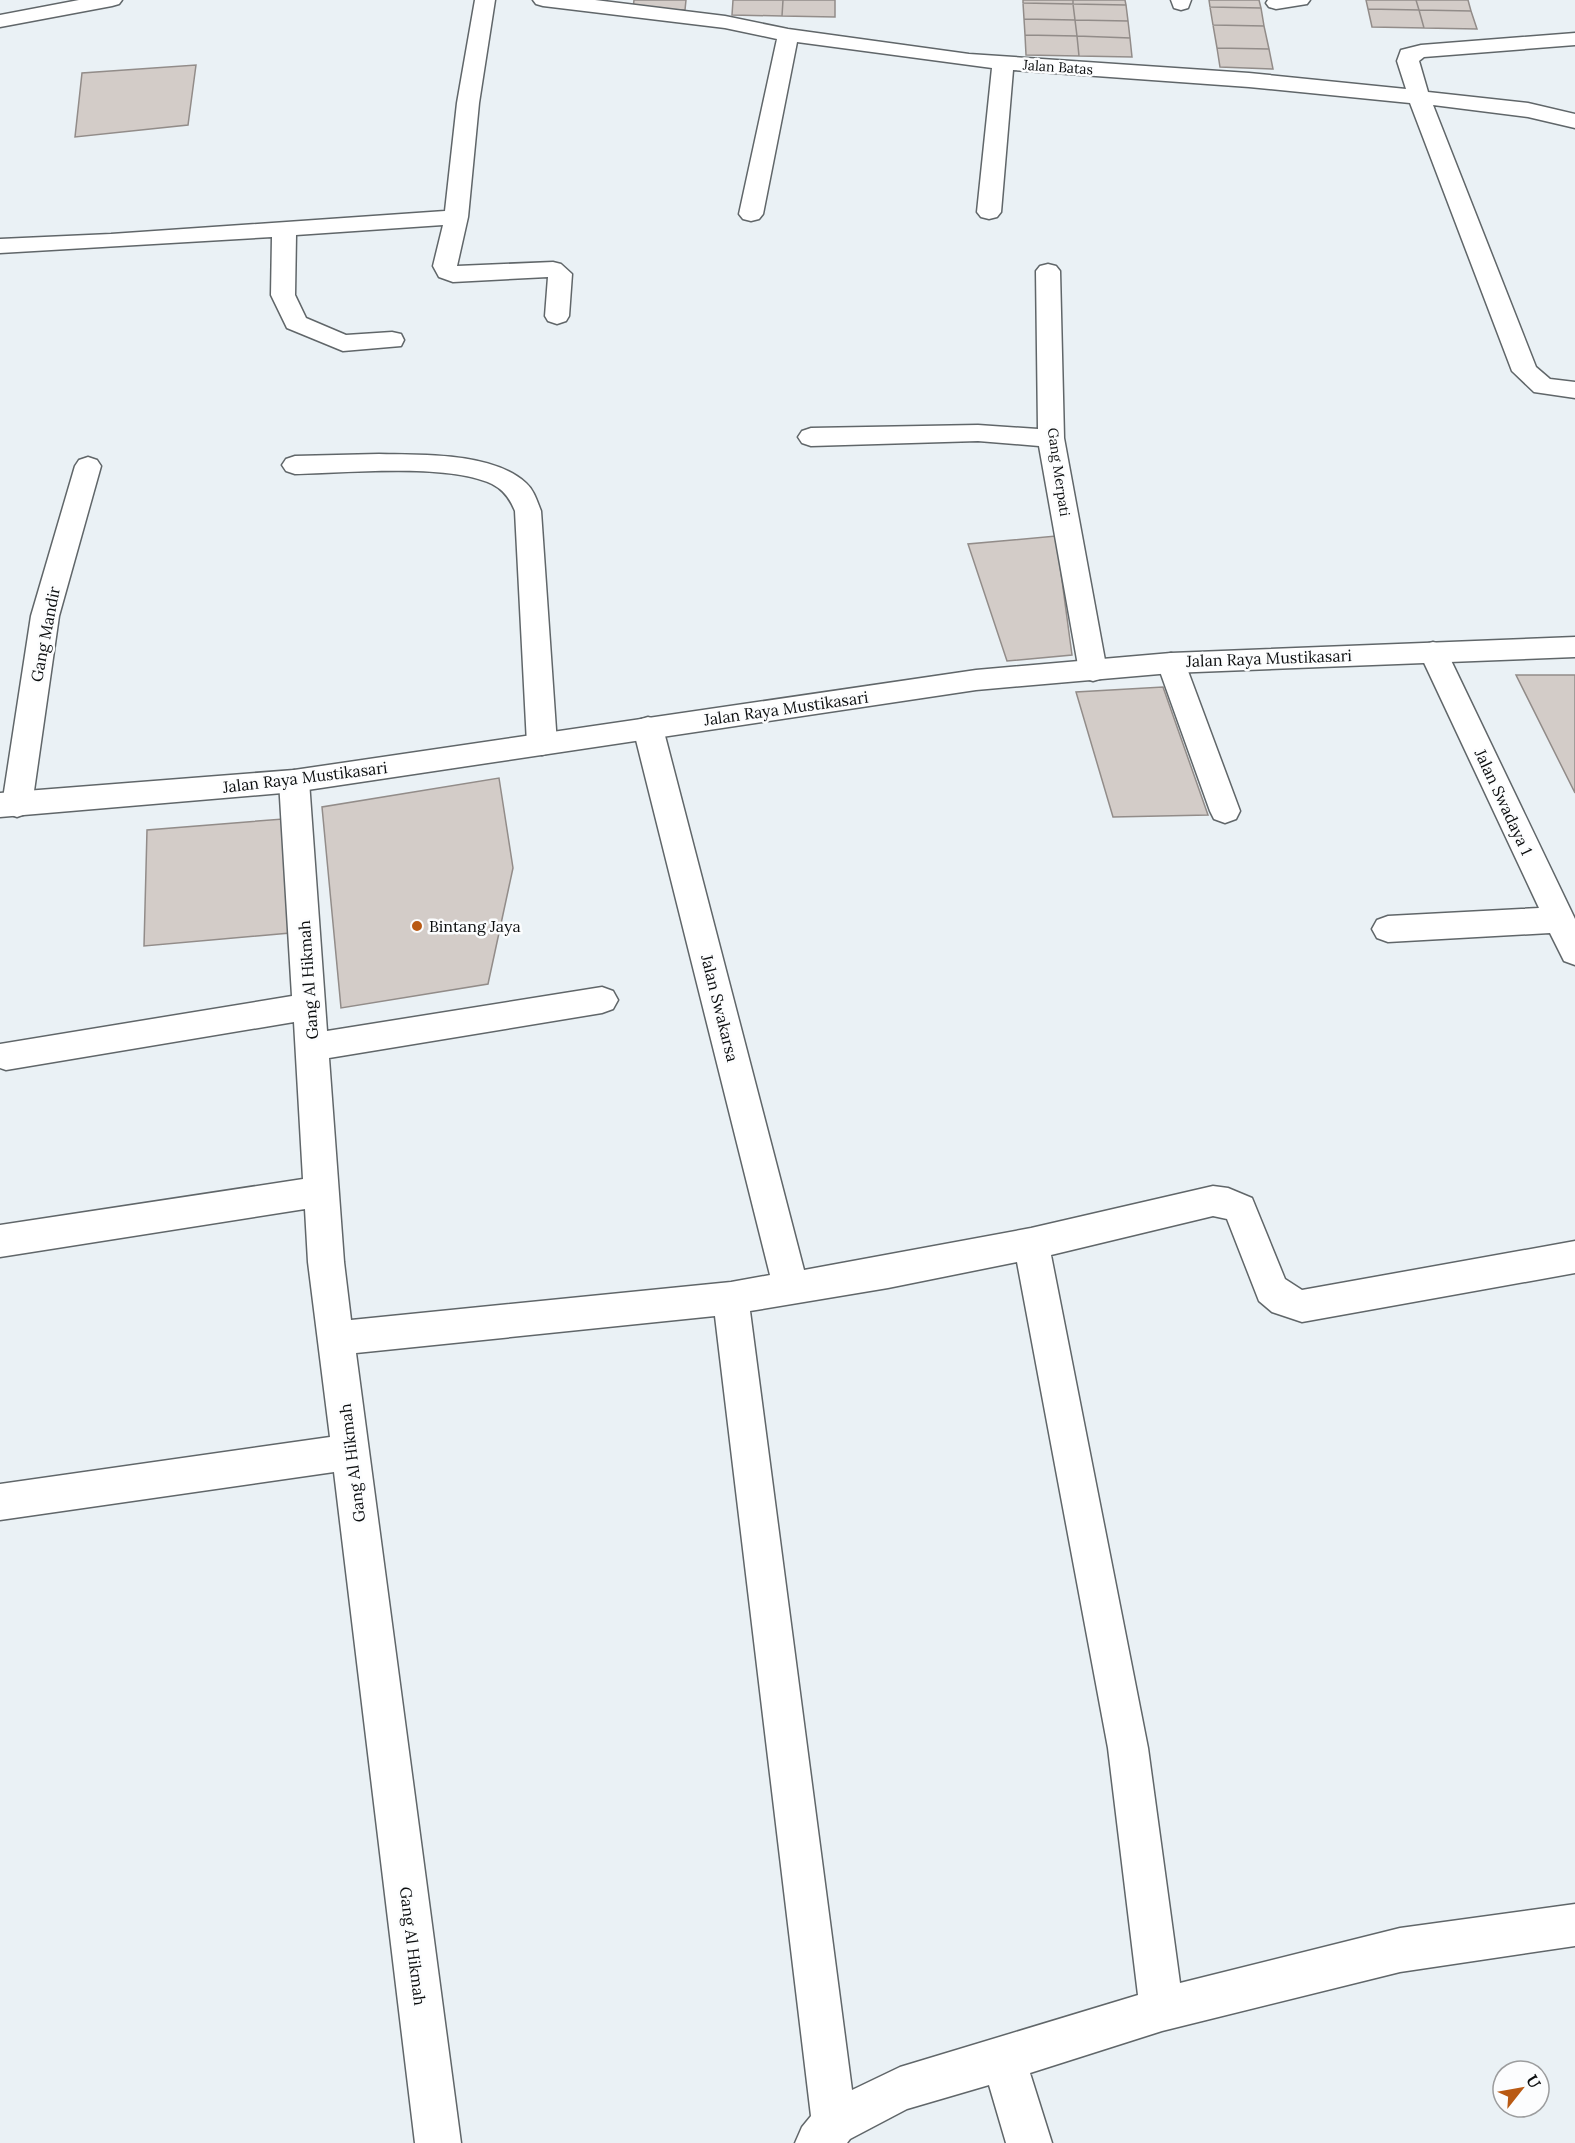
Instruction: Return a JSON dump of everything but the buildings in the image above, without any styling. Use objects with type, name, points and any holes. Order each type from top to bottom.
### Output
[{"type":"street","points":[[0,21],[112,0]]},
{"type":"street","points":[[485,0],[468,102],[456,217],[445,266],[447,272],[453,275],[553,269],[560,274],[557,316]]},
{"type":"street","name":"Jalan Batas","points":[[543,0],[725,22],[788,35],[969,60],[1249,80],[1419,97],[1528,110],[1575,121]]},
{"type":"street","points":[[1276,3],[1300,0]]},
{"type":"street","points":[[751,214],[788,35]]},
{"type":"street","points":[[1575,39],[1421,51],[1409,55],[1408,61],[1419,97],[1525,371],[1543,386],[1575,390]]},
{"type":"street","points":[[989,212],[1003,62]]},
{"type":"street","points":[[0,246],[111,242],[456,217]]},
{"type":"street","points":[[284,229],[283,295],[296,323],[343,343],[392,340]]},
{"type":"street","name":"Gang Merpati","points":[[1048,271],[1051,438],[1092,671]]},
{"type":"street","points":[[811,437],[978,433],[1051,438]]},
{"type":"street","points":[[295,465],[447,464],[494,474],[518,489],[528,511],[542,744]]},
{"type":"street","name":"Gang Mandir","points":[[8,805],[45,616],[88,466]]},
{"type":"street","name":"Jalan Raya Mustikasari","points":[[8,805],[294,781],[976,680],[1171,663],[1575,647]]},
{"type":"street","name":"Jalan Swadaya 1","points":[[1433,652],[1575,952]]},
{"type":"street","points":[[1171,663],[1225,811]]},
{"type":"street","name":"Jalan Swakarsa","points":[[648,728],[791,1288]]},
{"type":"street","name":"Gang Al Hikmah","points":[[294,781],[326,1262],[438,2143]]},
{"type":"street","points":[[1388,929],[1559,920]]},
{"type":"street","points":[[313,1047],[602,1000]]},
{"type":"street","points":[[6,1056],[310,1006]]},
{"type":"street","points":[[0,1241],[322,1191]]},
{"type":"street","points":[[337,1338],[731,1298],[1031,1244],[1213,1201],[1228,1203],[1240,1209],[1272,1290],[1285,1300],[1302,1306],[1575,1257]]},
{"type":"street","points":[[1031,1244],[1128,1748],[1162,2009]]},
{"type":"street","points":[[731,1298],[826,2133],[900,2089],[1162,2009],[1400,1950],[1575,1925]]},
{"type":"street","points":[[0,1502],[350,1452]]},
{"type":"street","points":[[1004,2059],[1029,2143]]},
{"type":"place","name":"Bintang Jaya","points":[[417,926]]}]
